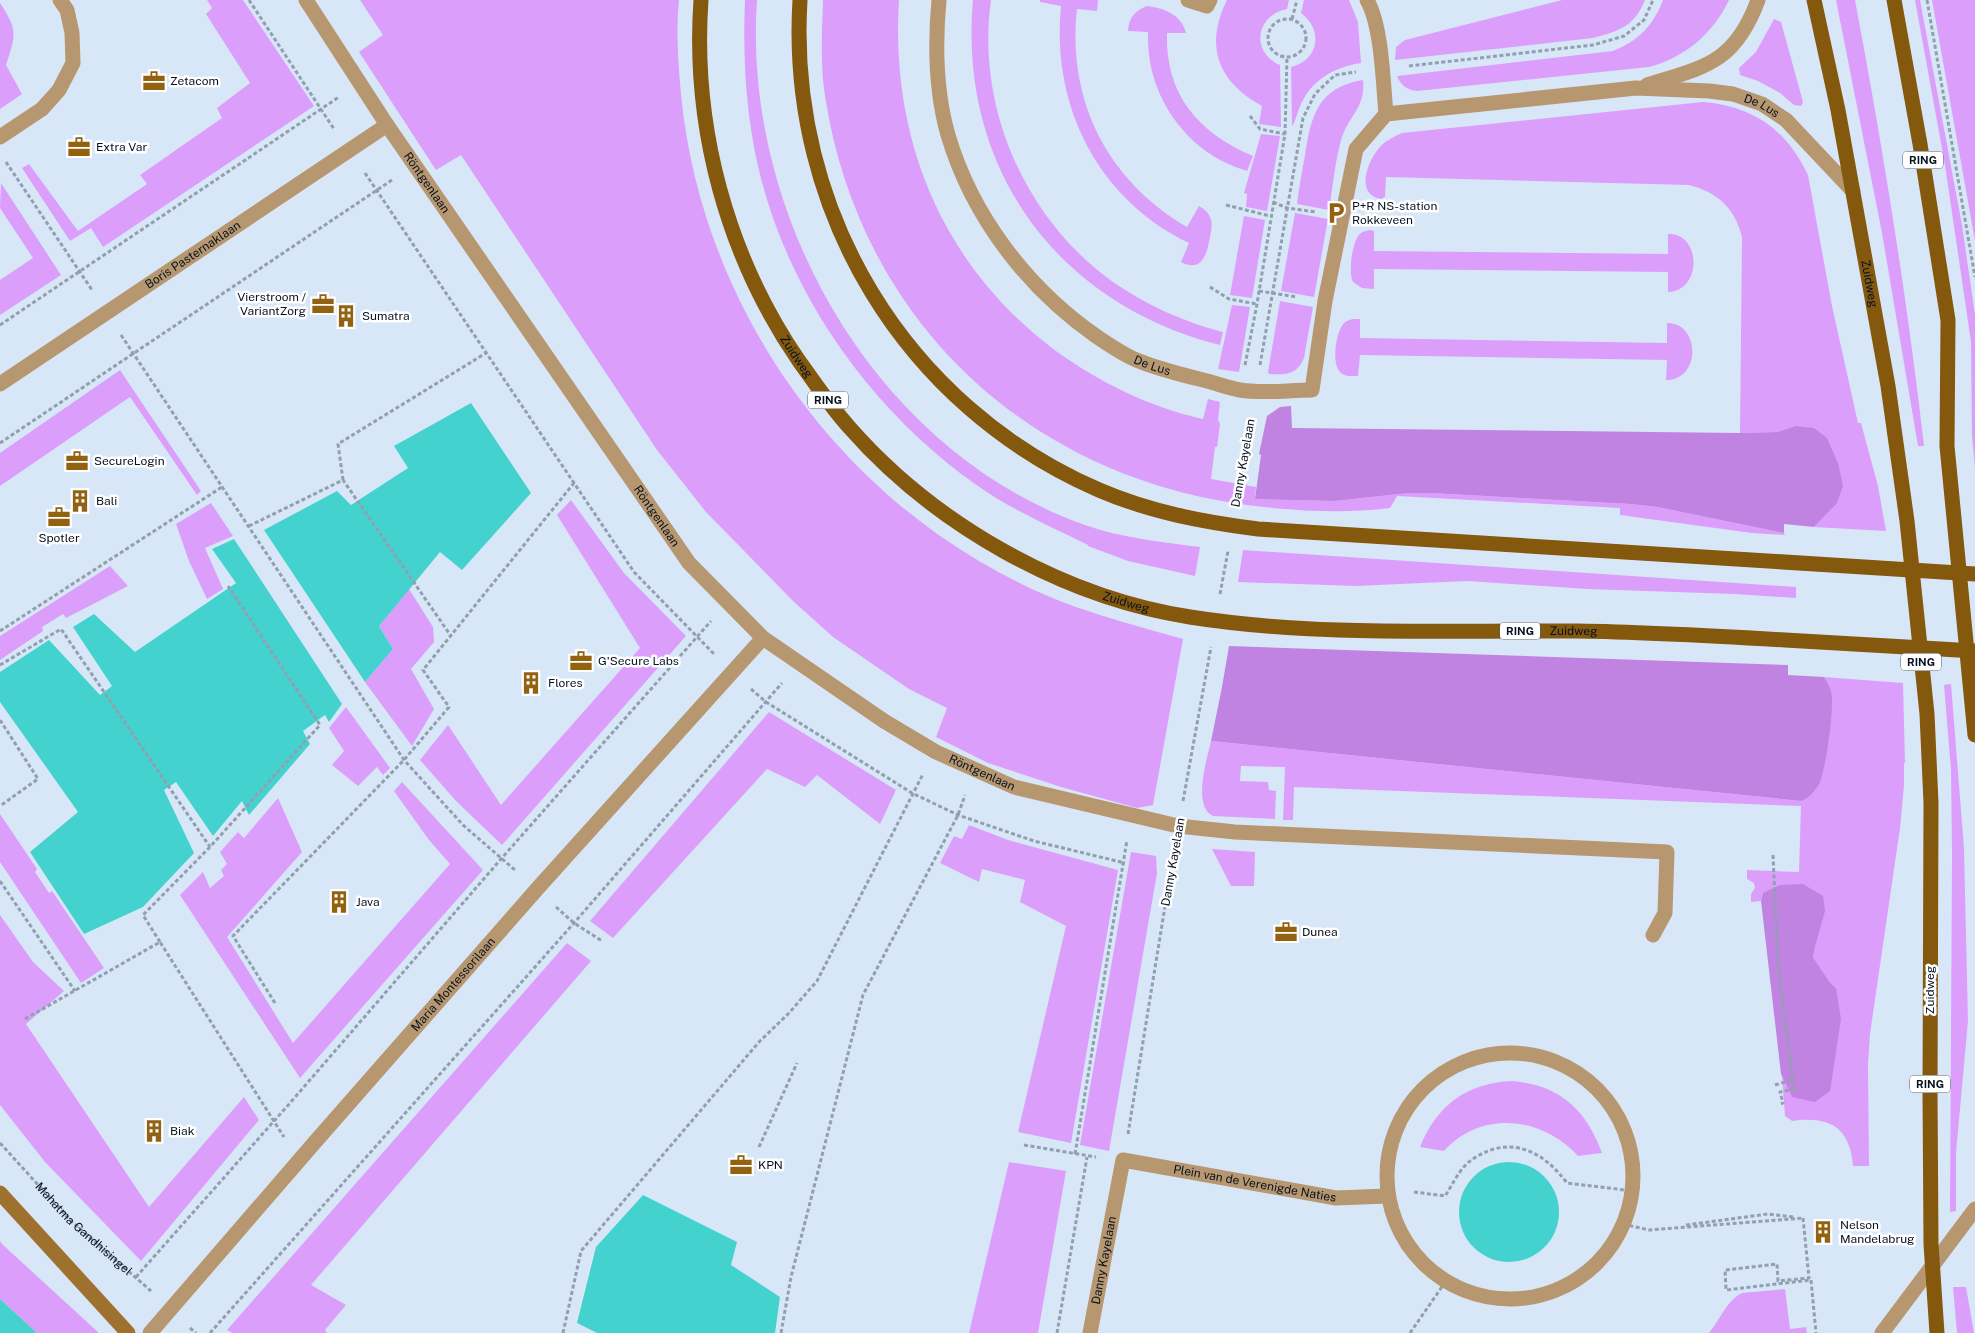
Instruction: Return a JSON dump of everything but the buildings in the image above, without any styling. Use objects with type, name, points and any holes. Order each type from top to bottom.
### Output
[{"type":"main road","name":"Zuidweg","points":[[701,0],[699,28],[704,109],[711,154],[741,253],[783,336],[821,392],[848,427],[898,476],[932,503],[985,539],[1030,565],[1081,588],[1124,602],[1188,617],[1231,622],[1337,629],[1617,632],[1975,651]]},
{"type":"main road","points":[[800,0],[802,88],[806,117],[818,170],[837,225],[873,296],[902,337],[958,398],[991,426],[1030,454],[1100,490],[1160,512],[1204,522],[1247,528],[1975,574]]},
{"type":"main road","name":"Zuidweg","points":[[1814,0],[1838,110],[1878,327],[1900,460],[1926,714],[1931,803],[1930,1092],[1932,1268],[1937,1333]]},
{"type":"main road","name":"RING","points":[[1894,0],[1920,144],[1948,320],[1947,446],[1975,735]]},
{"type":"street","points":[[0,137],[42,109],[59,90],[73,63],[72,34],[67,10],[60,0]]},
{"type":"street","name":"Röntgenlaan","points":[[306,0],[415,165],[689,563],[763,638],[884,721],[936,752],[1014,787],[1130,815],[1178,826],[1235,832],[1667,852],[1664,913],[1652,935]]},
{"type":"street","name":"De Lus","points":[[939,0],[936,36],[938,79],[948,135],[965,178],[988,225],[1016,264],[1048,297],[1084,327],[1119,351],[1134,359],[1181,375],[1240,390],[1312,390],[1325,301],[1356,149],[1386,114],[1636,88],[1720,92],[1740,96],[1762,104],[1786,120],[1853,191]]},
{"type":"street","points":[[1188,0],[1207,6],[1210,0]]},
{"type":"street","points":[[1367,0],[1376,29],[1386,114]]},
{"type":"street","name":"De Lus","points":[[1636,88],[1704,67],[1717,59],[1738,39],[1748,24],[1758,0]]},
{"type":"street","name":"Boris Pasternaklaan","points":[[0,384],[388,125]]},
{"type":"street","name":"Maria Montessorilaan","points":[[150,1333],[298,1160],[537,889],[763,638]]},
{"type":"street","points":[[1532,1052],[1559,1060],[1590,1082],[1614,1110],[1627,1141],[1632,1169],[1633,1191],[1623,1224],[1606,1255],[1587,1275],[1567,1289],[1538,1298],[1512,1299],[1475,1293],[1446,1281],[1421,1261],[1398,1233],[1387,1205],[1386,1162],[1394,1134],[1411,1104],[1428,1084],[1452,1066],[1489,1053],[1532,1052]]},
{"type":"street","name":"Plein van de Verenigde Naties","points":[[1123,1160],[1336,1198],[1387,1196]]},
{"type":"street","name":"Danny Kayelaan","points":[[1090,1333],[1123,1160]]},
{"type":"street","points":[[0,1193],[128,1333]]},
{"type":"street","points":[[1882,1333],[1975,1209]]},
{"type":"path","points":[[1292,19],[1297,0]]},
{"type":"path","points":[[1927,0],[1975,277]]},
{"type":"path","points":[[1292,19],[1304,27],[1307,40],[1300,53],[1287,57],[1281,56],[1271,48],[1268,35],[1274,24],[1279,20],[1292,19]]},
{"type":"path","points":[[1240,390],[1257,304],[1285,134],[1287,57]]},
{"type":"path","points":[[0,325],[360,83]]},
{"type":"path","points":[[1250,116],[1260,128],[1285,134]]},
{"type":"path","points":[[5,161],[404,760],[463,825],[574,923],[602,941]]},
{"type":"path","points":[[0,442],[415,165]]},
{"type":"path","points":[[1273,202],[1287,208],[1342,216]]},
{"type":"path","points":[[1226,204],[1270,216]]},
{"type":"path","points":[[1210,287],[1229,299],[1257,304]]},
{"type":"path","points":[[1258,291],[1325,301]]},
{"type":"path","points":[[451,636],[343,480],[338,444],[486,353]]},
{"type":"path","name":"Danny Kayelaan","points":[[1237,499],[1256,391]]},
{"type":"path","points":[[249,526],[343,480]]},
{"type":"path","points":[[275,1002],[233,936],[404,760],[448,707],[424,670],[574,483]]},
{"type":"path","points":[[0,631],[222,487]]},
{"type":"path","points":[[1220,595],[1228,547]]},
{"type":"path","points":[[228,586],[320,725],[210,847],[143,915],[298,1160]]},
{"type":"path","points":[[136,1276],[274,1121],[500,858],[696,636],[729,603]]},
{"type":"path","points":[[0,665],[61,629],[210,847]]},
{"type":"path","name":"Danny Kayelaan","points":[[1123,1160],[1178,826],[1211,643]]},
{"type":"path","points":[[210,1333],[574,923],[799,663]]},
{"type":"path","points":[[0,720],[38,779],[0,806]]},
{"type":"path","points":[[563,1333],[581,1251],[759,1042],[789,1013],[817,981],[912,794],[936,752]]},
{"type":"path","points":[[781,1333],[791,1277],[863,995],[958,815],[975,769]]},
{"type":"path","points":[[1074,1154],[1125,862],[1130,815]]},
{"type":"path","points":[[1773,855],[1778,964],[1794,1088],[1780,1092],[1783,1103],[1781,1104]]},
{"type":"path","points":[[0,881],[75,991]]},
{"type":"path","points":[[25,1019],[160,942]]},
{"type":"path","points":[[759,1147],[797,1063]]},
{"type":"path","points":[[1775,1085],[1792,1080]]},
{"type":"path","name":"Mahatma Gandhisingel","points":[[0,1143],[70,1220],[136,1276],[170,1310]]},
{"type":"path","points":[[1024,1145],[1087,1157],[1057,1333]]},
{"type":"path","points":[[1387,1196],[1400,1190],[1445,1196],[1461,1170],[1472,1159],[1489,1151],[1505,1147],[1523,1148],[1550,1163],[1567,1183],[1633,1191]]},
{"type":"path","points":[[1649,1230],[1768,1214],[1803,1218]]},
{"type":"path","points":[[1623,1224],[1649,1230],[1803,1218]]},
{"type":"path","points":[[1803,1218],[1809,1278],[1778,1281],[1777,1264],[1725,1270],[1726,1290],[1810,1280],[1816,1333]]},
{"type":"path","points":[[1410,1333],[1446,1281]]},
{"type":"shaded area","points":[[207,0],[243,0],[314,106],[103,247],[91,228],[70,241],[22,168],[29,164],[78,231],[147,184],[140,175],[222,118],[217,108],[250,83],[206,14],[212,8]]},
{"type":"shaded area","points":[[360,0],[679,0],[678,47],[681,94],[692,165],[712,234],[739,300],[774,362],[817,421],[865,474],[919,521],[979,561],[1026,586],[1063,602],[1116,620],[1183,639],[1153,805],[1137,808],[1061,787],[988,763],[936,737],[947,708],[909,689],[833,637],[793,601],[706,512],[657,450],[461,155],[436,170],[359,52],[383,35]]},
{"type":"shaded area","points":[[745,0],[757,0],[758,82],[772,163],[799,242],[837,316],[885,383],[943,442],[1010,490],[1085,525],[1142,539],[1200,547],[1195,576],[1128,561],[1088,546],[1002,501],[975,484],[935,452],[897,417],[863,378],[832,336],[806,292],[783,245],[766,197],[754,147],[747,92],[744,37]]},
{"type":"shaded area","points":[[823,0],[899,0],[899,52],[904,102],[915,150],[932,196],[954,240],[983,280],[1016,318],[1073,363],[1145,401],[1183,414],[1203,419],[1208,399],[1220,402],[1218,420],[1220,424],[1211,479],[1256,487],[1255,499],[1335,501],[1409,493],[1430,493],[1630,504],[1657,507],[1784,533],[1785,535],[1752,533],[1620,515],[1620,508],[1397,496],[1390,508],[1373,510],[1319,511],[1265,507],[1167,488],[1092,460],[1025,421],[966,373],[915,315],[874,249],[844,176],[825,96],[822,60]]},
{"type":"shaded area","points":[[973,0],[991,0],[988,40],[991,80],[1000,120],[1013,157],[1032,193],[1055,226],[1082,256],[1113,282],[1166,312],[1223,332],[1220,345],[1162,325],[1111,297],[1066,262],[1030,220],[1002,172],[982,119],[973,61]]},
{"type":"shaded area","points":[[1040,0],[1098,0],[1097,11],[1077,9],[1076,43],[1079,75],[1086,106],[1098,134],[1114,161],[1135,186],[1159,208],[1187,227],[1199,206],[1208,214],[1212,227],[1207,250],[1199,263],[1188,265],[1181,262],[1189,243],[1157,224],[1129,201],[1106,175],[1087,146],[1073,113],[1064,79],[1060,43],[1061,6],[1040,2]]},
{"type":"shaded area","points":[[1227,0],[1289,0],[1287,9],[1269,18],[1263,26],[1261,34],[1264,52],[1270,59],[1280,65],[1281,127],[1259,124],[1262,106],[1235,86],[1219,61],[1216,47],[1217,33],[1220,17]]},
{"type":"shaded area","points":[[1304,0],[1349,0],[1358,22],[1361,63],[1343,67],[1319,80],[1307,94],[1292,126],[1291,67],[1308,58],[1313,51],[1315,43],[1313,27],[1301,13]]},
{"type":"shaded area","points":[[1562,0],[1645,0],[1636,16],[1625,27],[1593,38],[1395,60],[1396,47],[1405,40]]},
{"type":"shaded area","points":[[1663,0],[1729,0],[1715,24],[1696,43],[1674,58],[1649,67],[1417,91],[1405,87],[1397,76],[1613,51],[1644,32]]},
{"type":"shaded area","points":[[1836,0],[1855,0],[1894,223],[1924,446],[1918,446],[1882,233]]},
{"type":"shaded area","points":[[1915,0],[1920,0],[1962,225],[1975,315],[1975,468],[1972,436],[1971,342],[1945,165]]},
{"type":"shaded area","points":[[1932,0],[1975,0],[1975,241]]},
{"type":"shaded area","points":[[0,3],[10,20],[14,33],[6,65],[22,94],[0,109]]},
{"type":"shaded area","points":[[1147,6],[1166,11],[1181,21],[1186,33],[1167,33],[1168,55],[1172,75],[1179,93],[1201,123],[1216,136],[1233,147],[1253,156],[1247,171],[1208,153],[1183,130],[1164,103],[1152,71],[1148,32],[1128,31],[1133,16]]},
{"type":"shaded area","points":[[1774,19],[1781,22],[1803,102],[1801,106],[1794,105],[1780,93],[1758,81],[1740,75],[1739,68],[1756,52]]},
{"type":"shaded area","points":[[1363,80],[1360,104],[1342,137],[1329,210],[1297,204],[1307,141],[1319,105],[1336,89]]},
{"type":"shaded area","points":[[1703,102],[1721,104],[1738,109],[1766,123],[1790,145],[1808,175],[1832,306],[1858,423],[1861,423],[1878,486],[1886,531],[1814,527],[1836,503],[1795,426],[1777,432],[1740,433],[1742,237],[1730,210],[1716,197],[1689,185],[1386,177],[1385,197],[1381,199],[1373,196],[1368,191],[1366,185],[1368,169],[1379,148],[1402,133]]},
{"type":"shaded area","points":[[1261,134],[1280,136],[1267,211],[1246,207],[1247,194],[1244,193]]},
{"type":"shaded area","points":[[1,183],[61,275],[0,315],[0,280],[33,258],[0,208]]},
{"type":"shaded area","points":[[1295,213],[1328,219],[1314,297],[1281,291]]},
{"type":"shaded area","points":[[1244,216],[1265,220],[1252,298],[1230,295]]},
{"type":"shaded area","points":[[1364,231],[1374,231],[1374,251],[1668,254],[1668,234],[1679,236],[1687,242],[1692,251],[1694,262],[1692,273],[1687,282],[1679,289],[1668,292],[1668,272],[1374,269],[1374,289],[1362,288],[1353,282],[1351,272],[1352,258],[1354,244],[1359,235]]},
{"type":"shaded area","points":[[1280,301],[1313,307],[1304,358],[1301,364],[1290,373],[1269,374],[1268,372]]},
{"type":"shaded area","points":[[1232,305],[1250,307],[1239,372],[1218,369]]},
{"type":"shaded area","points":[[1360,319],[1360,338],[1667,343],[1667,323],[1678,325],[1686,331],[1691,341],[1691,362],[1686,371],[1678,378],[1666,380],[1667,360],[1360,355],[1358,376],[1344,375],[1337,368],[1335,355],[1339,333],[1341,327],[1347,321]]},
{"type":"shaded area","points":[[120,370],[201,491],[197,495],[130,397],[0,486],[0,453]]},
{"type":"shaded area","points":[[471,403],[531,493],[462,570],[440,552],[379,626],[393,649],[365,682],[264,530],[337,491],[351,505],[408,468],[394,446]]},
{"type":"shaded area","points":[[1291,406],[1292,428],[1740,433],[1777,432],[1795,426],[1814,428],[1827,438],[1838,463],[1843,486],[1837,503],[1814,527],[1784,524],[1784,533],[1657,507],[1630,504],[1430,493],[1409,493],[1335,501],[1255,499],[1261,455],[1259,454],[1267,416],[1280,407]]},
{"type":"shaded area","points":[[571,500],[624,573],[686,636],[502,845],[456,801],[420,760],[448,725],[501,805],[640,648],[557,515]]},
{"type":"shaded area","points":[[211,503],[233,536],[205,548],[223,589],[207,599],[189,561],[176,524]]},
{"type":"shaded area","points":[[234,539],[342,704],[329,722],[325,715],[303,731],[310,744],[249,815],[242,801],[213,836],[176,782],[164,790],[194,853],[143,907],[84,934],[30,852],[78,812],[0,702],[0,672],[49,640],[100,695],[112,686],[73,627],[94,614],[135,652],[236,583],[212,549]]},
{"type":"shaded area","points":[[1243,550],[1796,587],[1796,598],[1587,589],[1468,581],[1355,586],[1238,582]]},
{"type":"shaded area","points":[[110,566],[128,586],[66,618],[63,614],[42,627],[43,631],[0,660],[0,636]]},
{"type":"shaded area","points":[[409,589],[433,627],[434,642],[411,669],[434,709],[412,746],[365,682],[393,649],[379,626]]},
{"type":"shaded area","points":[[1229,646],[1788,665],[1788,675],[1824,677],[1830,689],[1832,699],[1831,722],[1825,764],[1820,782],[1809,796],[1801,801],[1211,741]]},
{"type":"shaded area","points":[[1824,677],[1903,683],[1905,763],[1900,828],[1870,1034],[1868,1064],[1869,1166],[1853,1166],[1847,1142],[1842,1133],[1835,1127],[1817,1120],[1792,1121],[1785,1116],[1782,1076],[1792,1097],[1836,988],[1813,957],[1816,943],[1763,893],[1761,901],[1751,902],[1751,894],[1755,888],[1754,883],[1747,879],[1747,870],[1799,872],[1801,806],[1294,787],[1293,820],[1283,820],[1285,767],[1241,766],[1240,781],[1268,782],[1269,790],[1276,791],[1275,819],[1213,816],[1207,811],[1203,803],[1204,770],[1211,741],[1801,801],[1831,691]]},
{"type":"shaded area","points":[[1951,684],[1964,848],[1968,1021],[1956,1153],[1956,1211],[1950,1212],[1952,855],[1951,770],[1944,685]]},
{"type":"shaded area","points":[[346,707],[390,768],[383,775],[377,767],[358,786],[332,765],[344,751],[329,728]]},
{"type":"shaded area","points":[[769,712],[896,790],[880,824],[817,775],[805,787],[767,769],[613,938],[590,921]]},
{"type":"shaded area","points":[[402,782],[483,870],[300,1078],[180,895],[203,872],[210,888],[224,876],[221,870],[227,864],[220,852],[238,832],[244,838],[278,798],[302,852],[227,937],[293,1043],[450,864],[429,840],[394,791]]},
{"type":"shaded area","points":[[0,814],[37,869],[35,872],[49,893],[52,891],[104,968],[81,983],[0,862]]},
{"type":"shaded area","points":[[969,825],[1008,840],[1118,870],[1071,1143],[1018,1132],[1066,926],[1020,902],[1025,880],[982,869],[979,882],[940,863],[954,836],[962,839]]},
{"type":"shaded area","points":[[1212,849],[1255,852],[1254,886],[1231,886]]},
{"type":"shaded area","points":[[1131,852],[1156,856],[1157,873],[1109,1151],[1080,1145]]},
{"type":"shaded area","points":[[1803,884],[1823,896],[1825,911],[1813,957],[1836,988],[1841,1019],[1830,1091],[1815,1102],[1792,1097],[1781,1074],[1761,901],[1763,893],[1780,885]]},
{"type":"shaded area","points":[[0,915],[33,962],[64,991],[26,1024],[149,1207],[244,1097],[259,1120],[141,1261],[45,1162],[0,1105]]},
{"type":"shaded area","points":[[567,943],[591,961],[311,1285],[346,1305],[325,1330],[327,1333],[232,1333],[227,1330]]},
{"type":"shaded area","points":[[1512,1081],[1529,1083],[1544,1088],[1569,1102],[1588,1124],[1602,1153],[1578,1156],[1563,1143],[1547,1133],[1530,1126],[1512,1123],[1494,1124],[1476,1129],[1459,1138],[1444,1151],[1420,1147],[1435,1119],[1455,1099],[1481,1086]]},
{"type":"shaded area","points":[[1009,1162],[1066,1171],[1038,1333],[969,1333]]},
{"type":"shaded area","points":[[1509,1162],[1519,1163],[1537,1170],[1551,1184],[1558,1202],[1558,1222],[1551,1240],[1537,1254],[1519,1261],[1509,1262],[1499,1261],[1481,1254],[1467,1240],[1460,1222],[1459,1212],[1460,1202],[1467,1184],[1481,1170],[1499,1163]]},
{"type":"shaded area","points":[[643,1195],[737,1242],[731,1265],[780,1297],[775,1333],[597,1333],[577,1323],[596,1247]]},
{"type":"shaded area","points":[[0,1241],[99,1333],[37,1333],[0,1299]]},
{"type":"shaded area","points":[[1953,1287],[1966,1287],[1974,1333],[1957,1333]]},
{"type":"shaded area","points":[[1785,1289],[1790,1329],[1806,1327],[1807,1333],[1709,1333],[1736,1296],[1742,1293]]},
{"type":"shaded area","points":[[0,1299],[37,1333],[0,1333]]},
{"type":"place","name":"Zetacom","points":[[154,81]]},
{"type":"place","name":"Extra Var","points":[[79,147]]},
{"type":"place","name":"P+R NS-station Rokkeveen","points":[[1336,213]]},
{"type":"place","name":"Vierstroom / VariantZorg","points":[[323,304]]},
{"type":"place","name":"Sumatra","points":[[346,316]]},
{"type":"place","name":"SecureLogin","points":[[77,461]]},
{"type":"place","name":"Bali","points":[[80,501]]},
{"type":"place","name":"Spotler","points":[[59,517]]},
{"type":"place","name":"G'Secure Labs","points":[[581,661]]},
{"type":"place","name":"Flores","points":[[531,683]]},
{"type":"place","name":"Java","points":[[339,902]]},
{"type":"place","name":"Dunea","points":[[1286,932]]},
{"type":"place","name":"Biak","points":[[154,1131]]},
{"type":"place","name":"KPN","points":[[741,1165]]},
{"type":"place","name":"Nelson Mandelabrug","points":[[1823,1232]]}]
